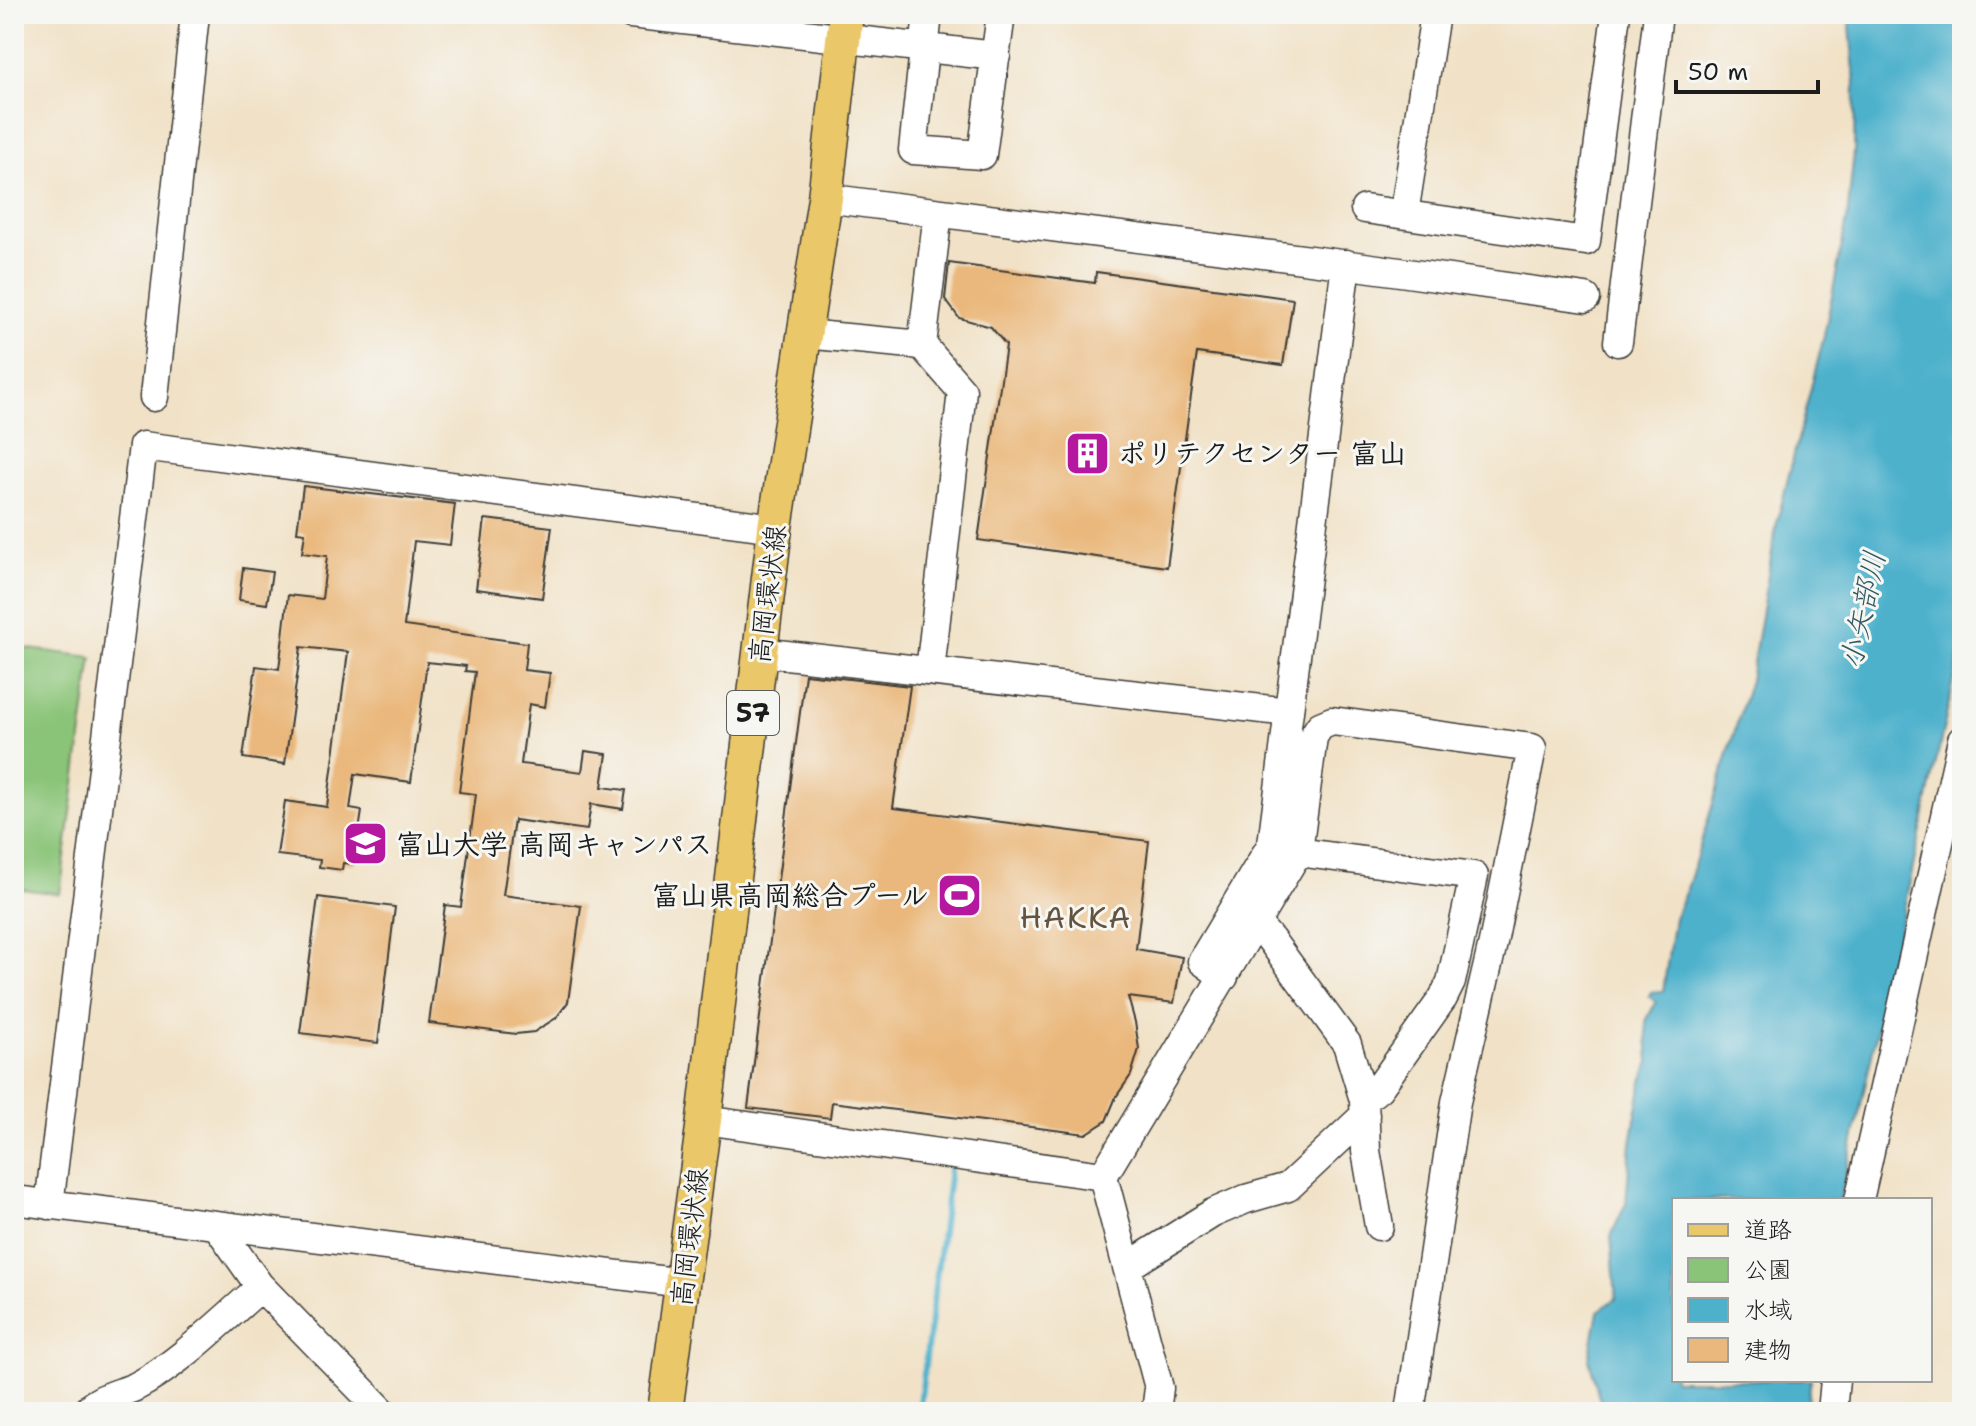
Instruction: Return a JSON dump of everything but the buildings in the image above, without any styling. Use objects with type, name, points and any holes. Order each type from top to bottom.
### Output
[{"type":"main road","name":"高岡環状線","points":[[665,1412],[704,1120],[775,528],[825,198],[844,26]]},
{"type":"street","points":[[154,397],[195,14]]},
{"type":"street","points":[[631,14],[844,26],[925,48],[996,56]]},
{"type":"street","points":[[928,14],[913,150],[982,155],[1001,14]]},
{"type":"street","points":[[1404,214],[1435,14]]},
{"type":"street","points":[[1365,209],[1586,241],[1616,14]]},
{"type":"street","points":[[1618,342],[1658,14]]},
{"type":"street","points":[[825,198],[1346,264],[1586,298]]},
{"type":"street","points":[[922,345],[938,213]]},
{"type":"street","points":[[1224,977],[1202,961],[1272,844],[1346,264]]},
{"type":"street","points":[[804,334],[922,345],[962,391],[930,671]]},
{"type":"street","points":[[49,1205],[143,446],[775,528]]},
{"type":"street","points":[[760,652],[1289,712]]},
{"type":"street","points":[[1156,1412],[1159,1388],[1103,1176],[1298,852],[1313,737],[1320,726],[1332,721],[1532,748],[1493,943],[1456,1102],[1410,1412]]},
{"type":"street","points":[[1859,1198],[1962,740]]},
{"type":"street","points":[[1127,1267],[1213,1213],[1246,1199],[1288,1187],[1365,1107],[1443,998],[1451,982],[1474,876],[1298,852]]},
{"type":"street","points":[[1256,923],[1347,1044],[1365,1107],[1366,1151],[1379,1226]]},
{"type":"street","points":[[704,1120],[1103,1176]]},
{"type":"street","points":[[14,1200],[683,1283]]},
{"type":"street","points":[[218,1227],[261,1287],[383,1412]]},
{"type":"street","points":[[86,1412],[91,1405],[133,1399],[161,1371],[261,1287]]},
{"type":"street","points":[[1832,1412],[1835,1382]]},
{"type":"green space","points":[[14,647],[92,657],[60,894],[14,888]]},
{"type":"water","name":"小矢部川","points":[[1849,14],[1962,14],[1962,644],[1840,1198],[1672,1198],[1672,1382],[1811,1382],[1806,1412],[1599,1412],[1602,1408],[1589,1359],[1598,1311],[1616,1299],[1611,1236],[1626,1203],[1631,1143],[1642,1081],[1649,1062],[1646,1021],[1656,1002],[1649,996],[1651,992],[1663,991],[1674,918],[1688,886],[1750,680],[1777,522],[1824,336],[1847,219],[1854,152],[1855,84]]},
{"type":"waterway","points":[[919,1412],[950,1169]]},
{"type":"place","name":"ポリテクセンター 富山","points":[[1087,453]]},
{"type":"place","name":"富山大学 高岡キャンパス","points":[[365,844]]},
{"type":"place","name":"富山県高岡総合プール","points":[[960,895]]},
{"type":"district","name":"HAKKA","points":[[1076,918]]}]
